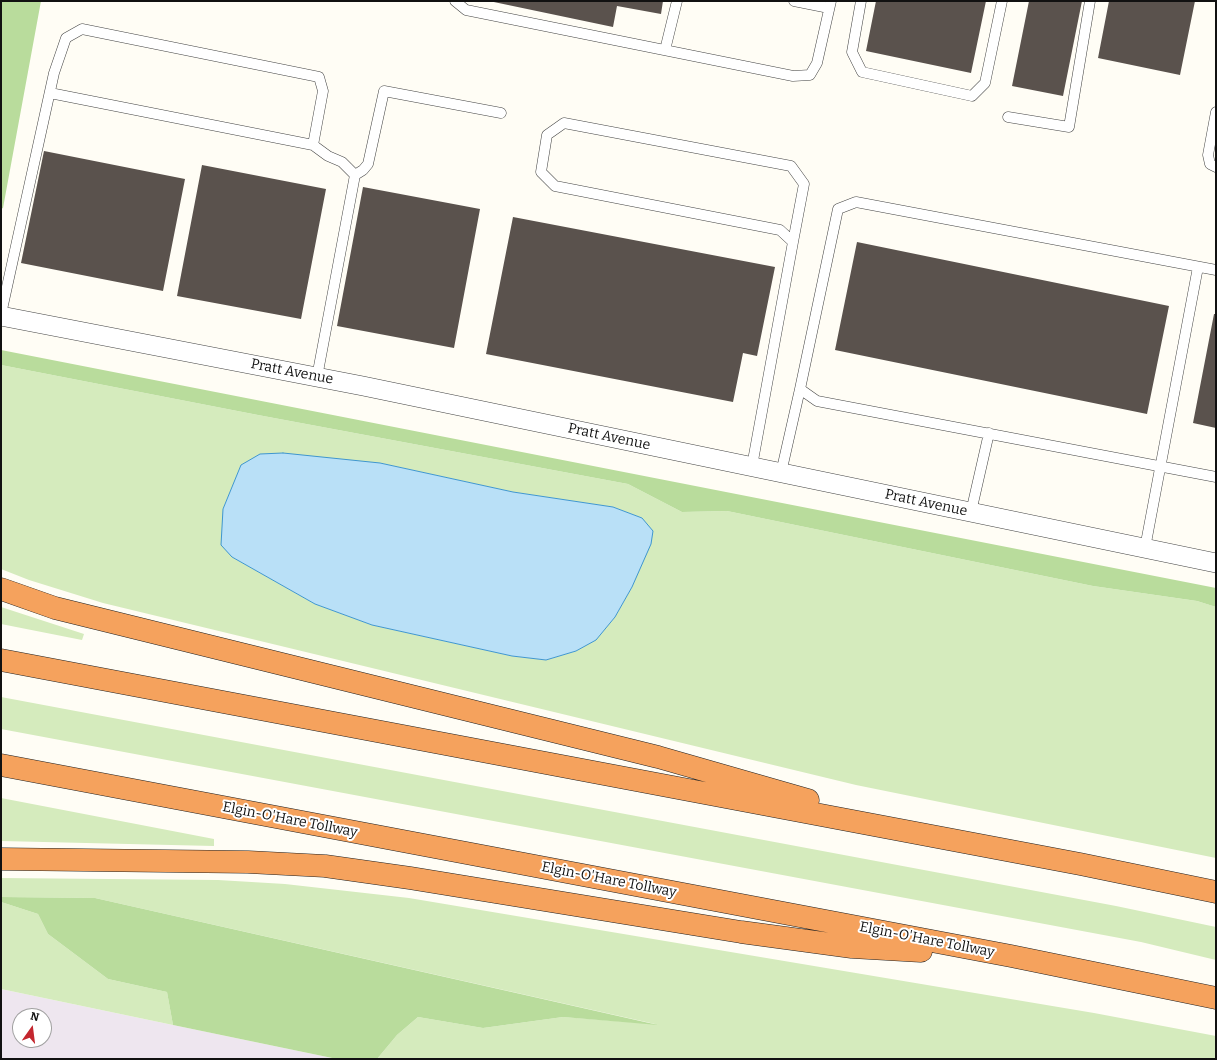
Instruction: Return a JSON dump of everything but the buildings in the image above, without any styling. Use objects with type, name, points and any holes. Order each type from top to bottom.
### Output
[{"type":"highway","points":[[1,589],[62,610],[658,757],[934,837]]},
{"type":"highway","points":[[1,660],[1080,864],[1216,892]]},
{"type":"highway","name":"Elgin-O'Hare Tollway","points":[[1,765],[1012,956],[1216,998]]},
{"type":"highway","points":[[1,859],[248,862],[325,866],[410,878],[733,931],[852,947],[1012,956]]},
{"type":"street","name":"Pratt Avenue","points":[[1,315],[317,377],[1216,563]]},
{"type":"lane","points":[[455,1],[466,10],[793,76],[810,75],[818,63],[830,4],[794,1]]},
{"type":"lane","points":[[665,50],[677,1]]},
{"type":"lane","points":[[861,1],[852,52],[862,72],[972,96],[985,83],[1002,1]]},
{"type":"lane","points":[[1008,117],[1069,127],[1090,1]]},
{"type":"lane","points":[[1,315],[54,73],[66,38],[82,29],[319,77],[323,91],[313,145]]},
{"type":"lane","points":[[317,377],[355,175],[363,170],[368,164],[384,90],[501,113]]},
{"type":"lane","points":[[50,93],[313,145],[328,156],[342,162],[355,175]]},
{"type":"lane","points":[[1216,112],[1208,155],[1210,164],[1216,167]]},
{"type":"lane","points":[[752,466],[804,184],[791,166],[564,123],[547,135],[541,172],[555,186],[780,230],[793,242]]},
{"type":"lane","points":[[781,472],[838,209],[856,202],[1216,270]]},
{"type":"lane","points":[[1145,548],[1198,267]]},
{"type":"lane","points":[[800,389],[817,401],[1216,477]]},
{"type":"lane","points":[[971,512],[989,433]]},
{"type":"shaded area","points":[[1,989],[337,1059],[1,1059]]},
{"type":"green space","points":[[1,1],[41,1],[3,208],[1,209]]},
{"type":"green space","points":[[1,350],[1216,588],[1216,607],[1197,601],[1093,586],[727,511],[682,512],[628,484],[258,415],[1,365]]},
{"type":"green space","points":[[1,365],[258,415],[628,484],[682,512],[727,511],[1093,586],[1197,601],[1216,607],[1216,858],[856,785],[103,603],[29,580],[1,569]],"holes":[[[380,463],[513,492],[613,507],[642,518],[632,587],[615,617],[595,640],[576,651],[546,660],[512,656],[372,625],[315,604],[232,557],[223,509],[241,466]]]},
{"type":"green space","points":[[1,607],[84,634],[82,640],[1,624]]},
{"type":"green space","points":[[1,697],[1116,906],[1216,927],[1216,960],[1141,942],[1,729]]},
{"type":"green space","points":[[1,798],[214,839],[214,846],[1,841]]},
{"type":"green space","points":[[1,878],[218,880],[285,884],[409,898],[1094,1013],[1216,1036],[1216,1059],[377,1059],[397,1035],[418,1017],[483,1028],[563,1017],[655,1024],[95,898],[1,897]]},
{"type":"green space","points":[[1,897],[95,898],[658,1025],[563,1017],[483,1028],[418,1017],[397,1035],[377,1059],[337,1059],[173,1025],[167,992],[108,979],[48,934],[38,914],[1,902]]},
{"type":"green space","points":[[1,902],[38,914],[48,934],[108,979],[167,992],[173,1025],[1,989]]},
{"type":"water","points":[[283,453],[380,463],[513,492],[613,507],[642,518],[653,531],[651,544],[632,587],[615,617],[596,640],[576,651],[546,660],[512,656],[372,625],[315,604],[232,557],[221,545],[223,509],[241,465],[260,454]]}]
